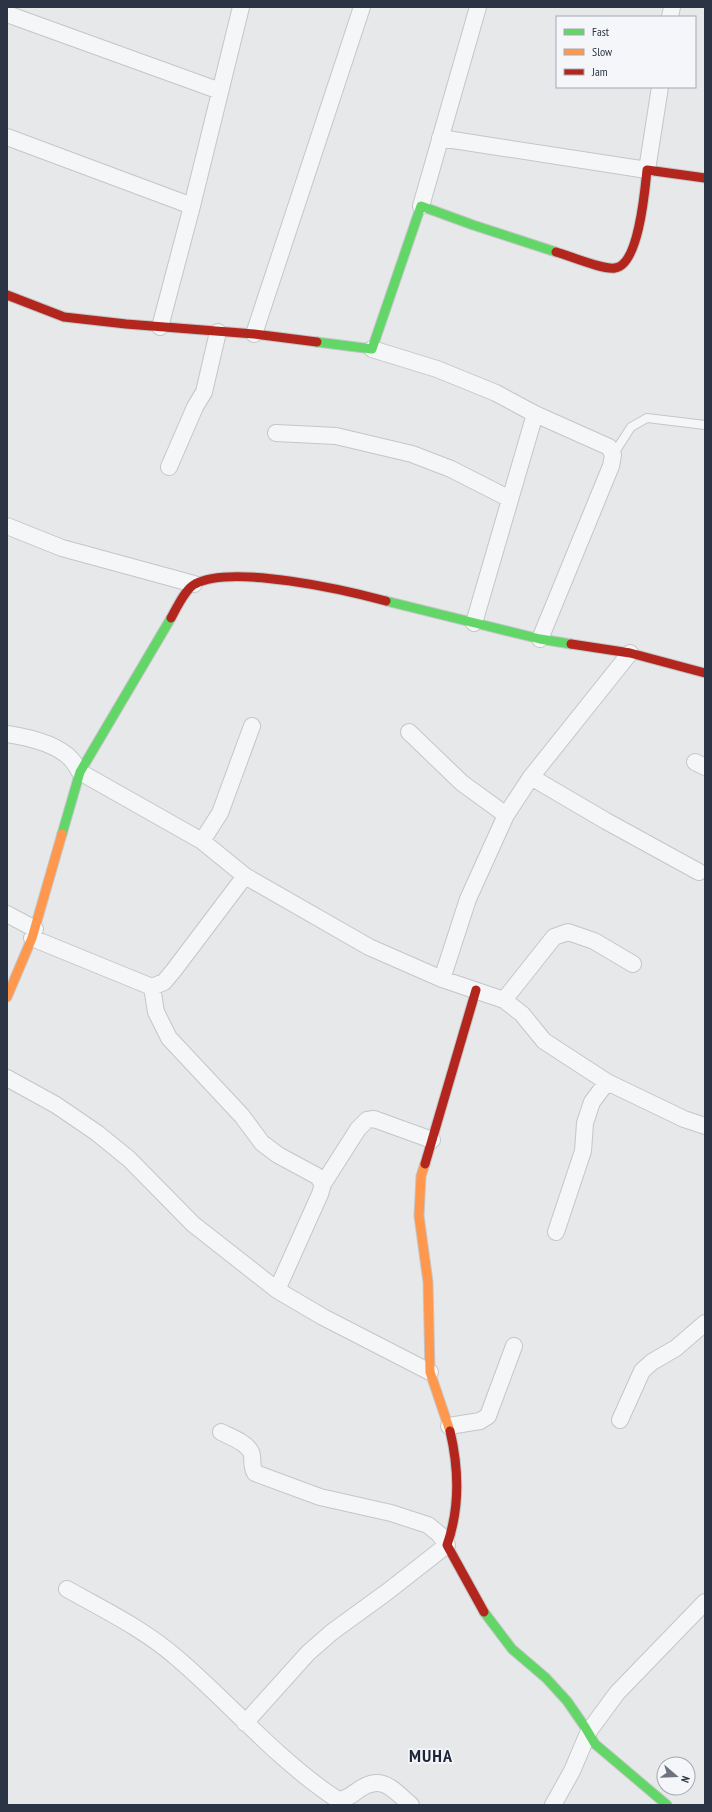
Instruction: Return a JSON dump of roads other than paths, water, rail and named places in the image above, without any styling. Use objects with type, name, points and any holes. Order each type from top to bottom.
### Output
[{"type":"street","points":[[160,327],[192,206],[241,7]]},
{"type":"street","points":[[254,334],[362,7]]},
{"type":"street","points":[[372,349],[421,206],[478,7]]},
{"type":"street","points":[[7,14],[220,91]]},
{"type":"street","points":[[421,206],[480,228],[604,267],[617,268],[631,255],[640,219],[660,88]]},
{"type":"street","points":[[7,137],[192,206]]},
{"type":"street","points":[[440,138],[705,178]]},
{"type":"street","points":[[7,295],[32,306],[64,316],[160,327],[254,334],[372,349],[437,369],[496,393],[535,414],[609,447],[613,455],[611,466],[540,639]]},
{"type":"street","points":[[169,467],[204,392],[218,332]]},
{"type":"street","points":[[474,623],[535,414]]},
{"type":"street","points":[[276,433],[336,436],[412,454],[451,469],[510,499]]},
{"type":"street","points":[[7,526],[62,548],[194,584],[216,577],[256,577],[310,584],[372,597],[540,639],[630,653],[705,673]]},
{"type":"street","points":[[7,997],[34,934],[80,772],[180,602],[194,584]]},
{"type":"street","points":[[442,979],[468,899],[506,815],[532,777],[630,653]]},
{"type":"street","points":[[202,841],[220,813],[252,726]]},
{"type":"street","points":[[409,732],[462,783],[506,815]]},
{"type":"street","points":[[7,734],[42,743],[59,750],[71,759],[80,772],[202,841],[245,876],[370,947],[442,979],[504,1000],[522,1014],[544,1041],[607,1082],[684,1119],[705,1126]]},
{"type":"street","points":[[532,777],[606,821],[699,872]]},
{"type":"street","points":[[7,914],[34,934],[152,987],[164,982],[245,876]]},
{"type":"street","points":[[504,1000],[554,937],[568,932],[594,941],[633,964]]},
{"type":"street","points":[[152,987],[156,1012],[169,1038],[242,1116],[262,1143],[278,1155],[317,1176],[323,1184]]},
{"type":"street","points":[[245,1723],[308,1653],[332,1632],[387,1592],[447,1545],[454,1525],[457,1490],[456,1455],[450,1426],[444,1415],[430,1372],[428,1282],[420,1216],[421,1176],[476,990]]},
{"type":"street","points":[[7,1078],[56,1105],[129,1159],[193,1224],[277,1290],[323,1317],[430,1372]]},
{"type":"street","points":[[556,1232],[583,1151],[585,1123],[592,1102],[607,1082]]},
{"type":"street","points":[[277,1290],[323,1184],[358,1129],[367,1120],[374,1119],[432,1140]]},
{"type":"street","points":[[620,1420],[642,1371],[652,1362],[676,1348],[705,1323]]},
{"type":"street","points":[[450,1426],[480,1421],[488,1416],[514,1346]]},
{"type":"street","points":[[222,1432],[246,1445],[251,1452],[251,1466],[255,1473],[320,1497],[391,1513],[428,1525],[439,1534],[447,1545],[460,1571],[493,1625],[508,1645],[546,1677],[589,1731],[595,1744],[667,1805]]},
{"type":"street","points":[[66,1589],[150,1637],[177,1658],[271,1748],[338,1800],[345,1799],[366,1785],[376,1782],[387,1786],[411,1805]]},
{"type":"street","points":[[553,1805],[572,1771],[589,1731],[617,1693],[705,1602]]},
{"type":"lane","points":[[613,455],[631,427],[647,418],[705,425]]},
{"type":"district","name":"MUHA","points":[[431,1756]]}]
